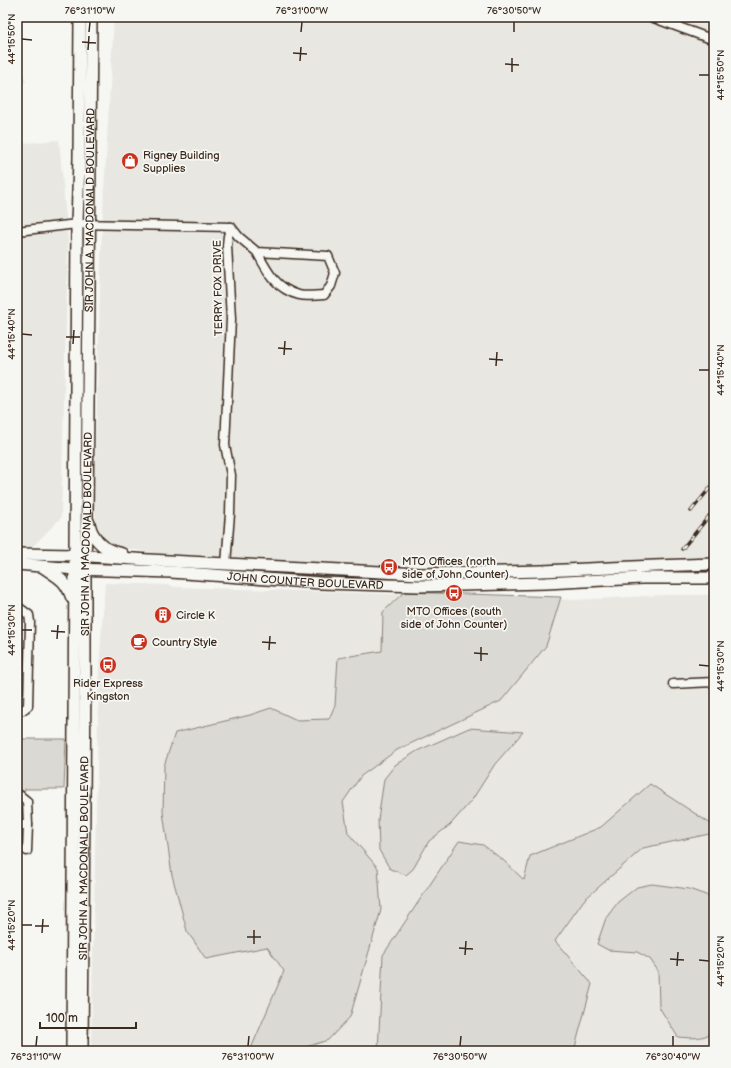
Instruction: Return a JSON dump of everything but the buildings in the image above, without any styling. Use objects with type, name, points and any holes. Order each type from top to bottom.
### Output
[{"type":"main road","name":"SIR JOHN A. MACDONALD BOULEVARD","points":[[80,17],[77,224],[82,1051]]},
{"type":"main road","name":"SIR JOHN A. MACDONALD BOULEVARD","points":[[80,555],[87,517],[91,17]]},
{"type":"main road","points":[[87,517],[92,534],[100,544],[115,553],[149,560]]},
{"type":"main road","name":"JOHN COUNTER BOULEVARD","points":[[17,554],[80,555],[420,574],[714,564]]},
{"type":"main road","name":"JOHN COUNTER BOULEVARD","points":[[17,564],[80,569],[171,572],[321,582],[420,586],[546,583],[642,578],[714,578]]},
{"type":"main road","points":[[42,566],[62,580],[68,587],[74,602]]},
{"type":"main road","name":"SIR JOHN A. MACDONALD BOULEVARD","points":[[72,1051],[74,602],[80,569]]},
{"type":"street","points":[[651,17],[714,40]]},
{"type":"street","name":"TERRY FOX DRIVE","points":[[17,231],[77,224],[231,227],[227,245],[231,319],[226,445],[231,475],[226,564]]},
{"type":"street","points":[[231,227],[257,252],[267,271],[281,287],[300,296],[324,295],[331,286],[335,273],[328,256],[257,252]]},
{"type":"street","points":[[17,606],[28,615],[30,622],[28,706],[22,710],[17,710]]},
{"type":"street","points":[[673,684],[714,682]]},
{"type":"street","points":[[17,793],[27,801],[27,851]]},
{"type":"street","points":[[17,825],[28,825]]},
{"type":"shaded area","points":[[114,17],[714,17],[714,564],[608,571],[412,563],[373,565],[153,553],[118,547],[102,538],[96,524],[94,500],[102,229]]},
{"type":"shaded area","points":[[17,55],[26,82],[17,86]]},
{"type":"shaded area","points":[[59,140],[68,241],[61,518],[32,547],[17,547],[17,144]]},
{"type":"shaded area","points":[[105,583],[168,585],[176,587],[576,600],[665,595],[714,595],[714,1051],[91,1051],[99,670]]},
{"type":"shaded area","points":[[404,592],[561,597],[546,646],[501,701],[397,750],[361,776],[343,802],[348,833],[378,868],[381,910],[350,1017],[328,1040],[294,1051],[250,1051],[284,971],[267,947],[206,959],[187,931],[172,875],[163,812],[164,766],[175,733],[250,715],[271,708],[297,720],[329,719],[335,705],[338,658],[382,651],[383,612]]},
{"type":"shaded area","points":[[469,728],[523,732],[495,764],[472,800],[450,825],[429,841],[413,869],[406,875],[390,869],[379,850],[378,820],[384,779],[395,765],[417,751]]},
{"type":"shaded area","points":[[17,739],[66,739],[64,789],[25,789],[24,792],[17,788]]},
{"type":"shaded area","points":[[650,784],[714,826],[714,833],[643,848],[584,900],[555,941],[592,984],[574,1051],[378,1051],[383,955],[459,841],[483,845],[503,860],[524,880],[530,856],[601,827]]},
{"type":"shaded area","points":[[652,884],[689,889],[714,898],[714,1030],[702,1037],[678,1037],[659,1007],[658,971],[650,959],[637,952],[608,950],[597,944],[606,918],[618,902],[637,887]]},
{"type":"railway","points":[[691,511],[714,483]]},
{"type":"railway","points":[[682,549],[714,510]]},
{"type":"place","name":"Rigney Building Supplies","points":[[130,161]]},
{"type":"place","name":"MTO Offices (north side of John Counter)","points":[[389,567]]},
{"type":"place","name":"MTO Offices (south side of John Counter)","points":[[454,593]]},
{"type":"place","name":"Circle K","points":[[163,615]]},
{"type":"place","name":"Country Style","points":[[139,642]]},
{"type":"place","name":"Rider Express Kingston","points":[[108,665]]}]
